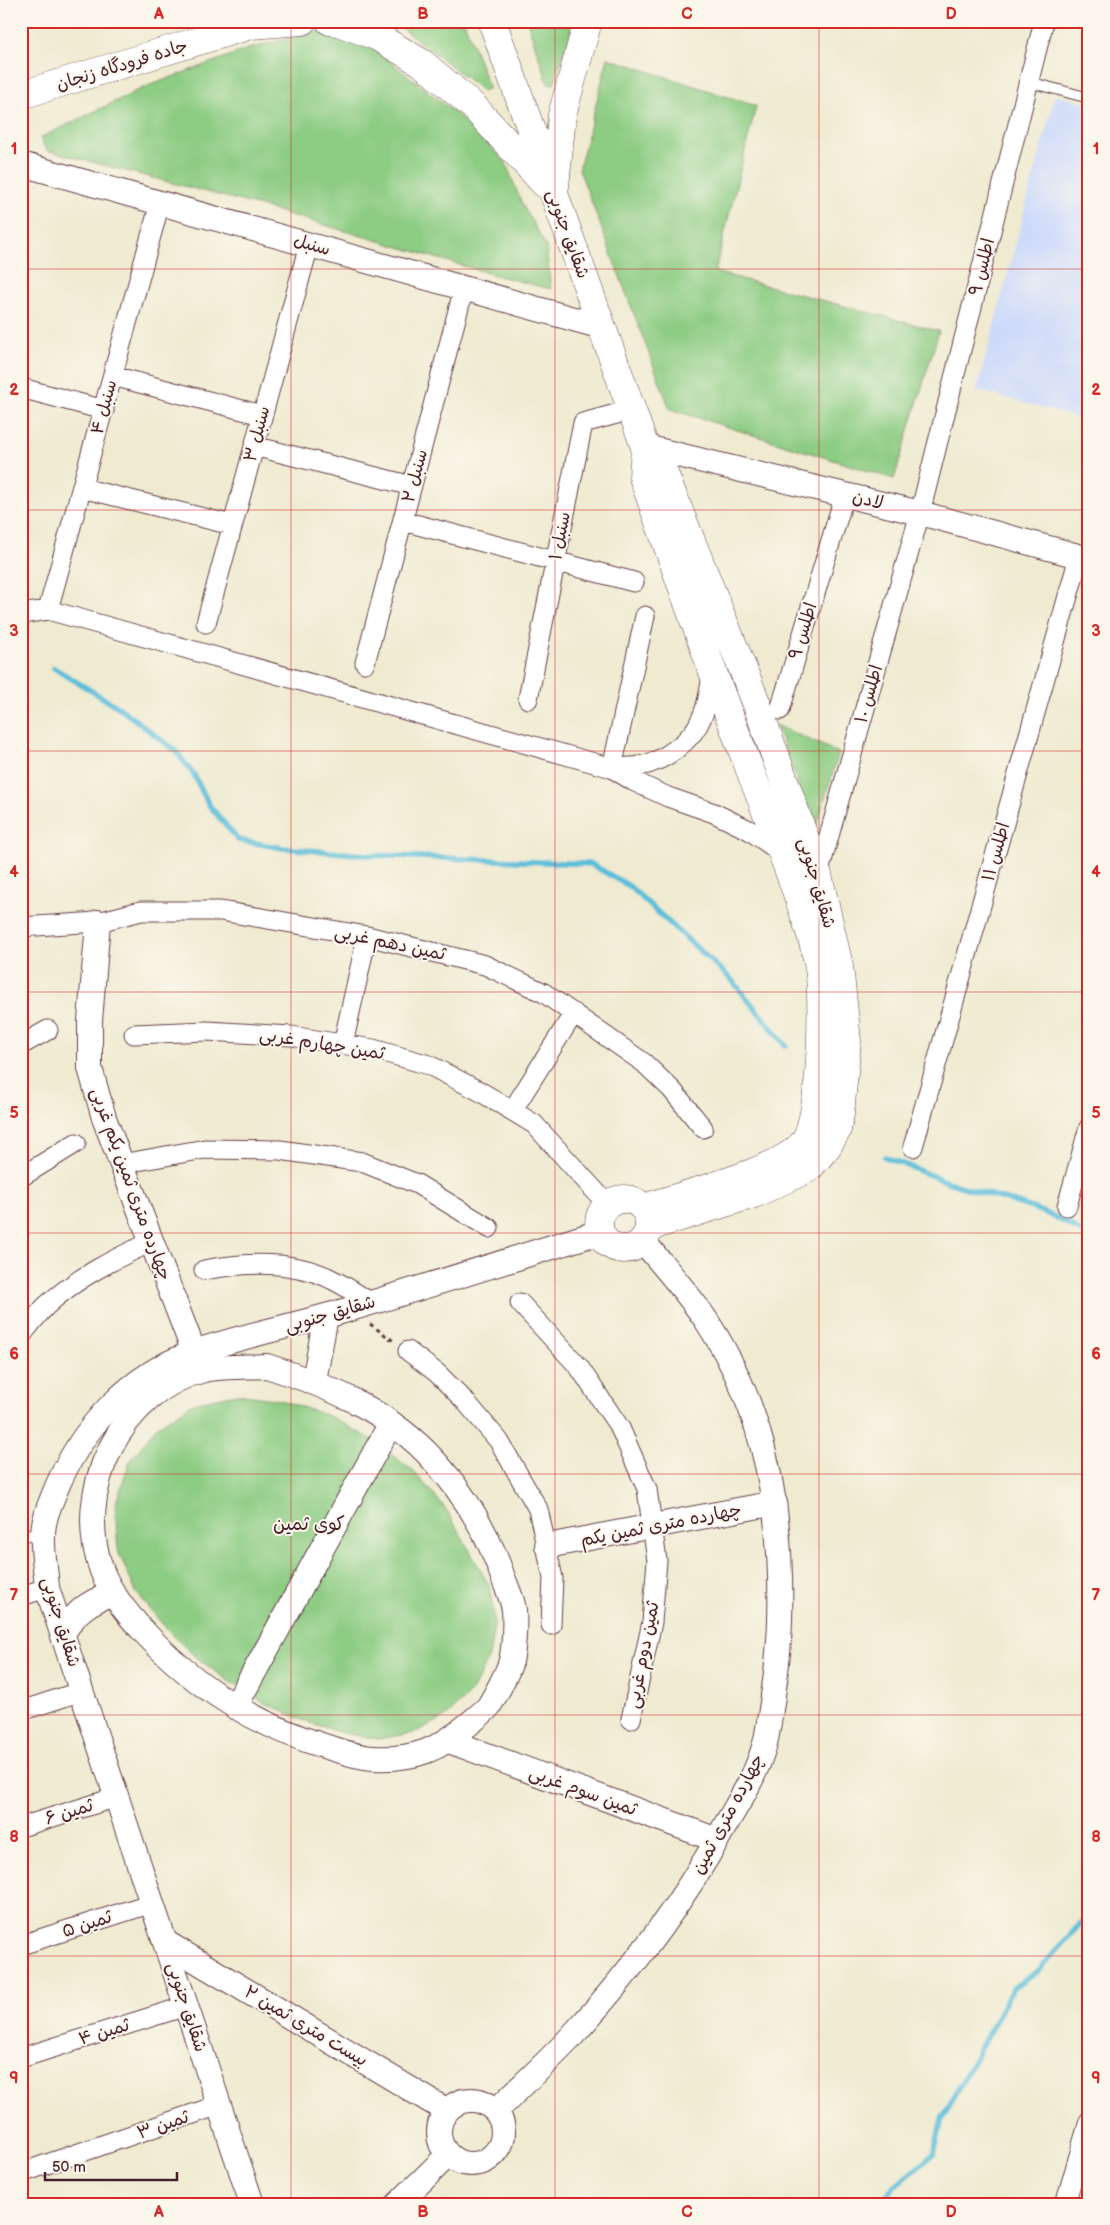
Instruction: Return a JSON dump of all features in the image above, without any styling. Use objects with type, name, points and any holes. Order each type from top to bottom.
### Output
[{"type":"main road","name":"جاده فرودگاه زنجان","points":[[21,95],[86,77],[257,23],[302,21]]},
{"type":"main road","points":[[330,21],[338,22],[376,36],[422,63],[473,106],[554,195]]},
{"type":"main road","name":"شقایق جنوبی","points":[[492,21],[645,448],[663,471],[756,702],[818,875],[839,966],[847,1041],[837,1130],[827,1146],[809,1168],[754,1194],[645,1226]]},
{"type":"main road","points":[[554,195],[562,115],[588,21]]},
{"type":"main road","name":"شقایق جنوبی","points":[[645,448],[643,477],[712,670],[814,942],[819,970],[821,1020],[818,1088],[809,1134],[803,1144],[774,1163],[746,1175],[645,1226]]},
{"type":"main road","points":[[627,1199],[636,1202],[645,1226],[632,1248],[620,1249],[609,1244],[600,1232],[600,1217],[608,1205],[616,1200],[627,1199]]},
{"type":"street","name":"اطلس ۹","points":[[920,513],[1044,21]]},
{"type":"street","name":"سنبل","points":[[21,164],[602,327]]},
{"type":"street","name":"سنبل ۴","points":[[48,610],[160,203]]},
{"type":"street","name":"سنبل ۳","points":[[206,623],[308,245]]},
{"type":"street","name":"سنبل ۲","points":[[365,663],[464,288]]},
{"type":"street","points":[[113,376],[262,415]]},
{"type":"street","points":[[21,388],[104,410]]},
{"type":"street","name":"سنبل ۱","points":[[528,699],[583,423],[631,410]]},
{"type":"street","points":[[254,446],[412,486]]},
{"type":"street","name":"لادن","points":[[645,448],[920,513],[1084,558]]},
{"type":"street","points":[[82,488],[232,525]]},
{"type":"street","name":"اطلس ۹","points":[[780,710],[844,494]]},
{"type":"street","name":"اطلس ۱۰","points":[[818,875],[920,513]]},
{"type":"street","points":[[403,521],[634,582]]},
{"type":"street","name":"اطلس ۱۱","points":[[913,1147],[1084,558]]},
{"type":"street","points":[[21,617],[28,613],[48,610],[612,768],[633,781],[668,798],[714,814],[749,830],[782,853]]},
{"type":"street","points":[[612,768],[645,616]]},
{"type":"street","points":[[612,768],[641,766],[664,757],[688,739],[702,718],[709,696],[712,670]]},
{"type":"street","name":"ثمین دهم غربی","points":[[21,927],[98,922],[141,911],[221,911],[367,936],[485,965],[544,993],[644,1063],[672,1090],[703,1128]]},
{"type":"street","name":"چهارده متری ثمین یکم غربی","points":[[98,922],[90,1021],[90,1068],[104,1118],[194,1352]]},
{"type":"street","points":[[343,1044],[367,936]]},
{"type":"street","points":[[512,1111],[574,1013]]},
{"type":"street","points":[[21,1045],[48,1030]]},
{"type":"street","name":"ثمین چهارم غربی","points":[[134,1034],[207,1031],[291,1036],[373,1048],[429,1065],[534,1124],[608,1205]]},
{"type":"street","points":[[1067,1206],[1089,1127]]},
{"type":"street","points":[[21,1177],[76,1143]]},
{"type":"street","points":[[121,1164],[205,1149],[280,1150],[362,1162],[417,1184],[489,1228]]},
{"type":"street","name":"چهارده متری ثمین","points":[[496,2111],[570,2038],[604,1998],[681,1899],[742,1797],[764,1750],[776,1682],[779,1663],[781,1574],[775,1504],[765,1449],[749,1402],[731,1362],[645,1226]]},
{"type":"street","name":"شقایق جنوبی","points":[[252,2204],[32,1536],[47,1512],[62,1476],[81,1442],[108,1408],[136,1383],[167,1364],[194,1352],[360,1306],[600,1232]]},
{"type":"street","points":[[21,1336],[47,1306],[80,1280],[116,1259],[151,1242]]},
{"type":"street","points":[[204,1270],[224,1266],[259,1264],[295,1267],[334,1280],[360,1306]]},
{"type":"street","name":"ثمین دوم غربی","points":[[520,1302],[579,1367],[620,1428],[647,1489],[657,1561],[652,1622],[631,1719]]},
{"type":"street","points":[[314,1382],[326,1316]]},
{"type":"street","points":[[408,1351],[442,1378],[466,1402],[499,1441],[538,1509],[553,1578],[551,1625]]},
{"type":"street","points":[[267,1366],[314,1382],[354,1399],[391,1423],[431,1458],[454,1484],[479,1521],[498,1561],[514,1610],[511,1661],[488,1708],[449,1741],[421,1754],[391,1759],[361,1757],[295,1737],[259,1721],[193,1679],[163,1653],[136,1624],[112,1593],[101,1570],[93,1533],[94,1496],[104,1460],[115,1439],[129,1420],[163,1390],[184,1378],[205,1370],[267,1366]]},
{"type":"street","points":[[235,1707],[391,1423]]},
{"type":"street","name":"چهارده متری ثمین یکم","points":[[547,1546],[775,1504]]},
{"type":"street","points":[[21,1596],[48,1588]]},
{"type":"street","points":[[63,1634],[72,1617],[91,1602],[112,1593]]},
{"type":"street","points":[[21,1711],[82,1691]]},
{"type":"street","name":"ثمین سوم غربی","points":[[449,1741],[717,1840]]},
{"type":"street","name":"ثمین ۶","points":[[21,1827],[117,1797]]},
{"type":"street","name":"ثمین ۵","points":[[21,1945],[152,1903]]},
{"type":"street","name":"بیست متری ثمین ۲","points":[[165,1942],[447,2111]]},
{"type":"street","name":"ثمین ۴","points":[[21,2058],[186,2006]]},
{"type":"street","points":[[465,2100],[476,2100],[486,2103],[496,2111],[503,2127],[503,2138],[499,2148],[492,2156],[483,2162],[473,2164],[454,2160],[448,2155],[440,2140],[439,2130],[442,2119],[447,2111],[465,2100]]},
{"type":"street","name":"ثمین ۳","points":[[21,2173],[219,2105]]},
{"type":"street","points":[[1065,2204],[1089,2121]]},
{"type":"street","points":[[398,2204],[448,2155]]},
{"type":"lane","points":[[1029,82],[1089,98]]},
{"type":"path","points":[[360,1306],[408,1351]]},
{"type":"shaded area","points":[[1055,95],[1089,104],[1089,421],[977,390]]},
{"type":"green space","points":[[393,21],[464,21],[489,88],[483,91]]},
{"type":"green space","points":[[527,21],[574,21],[554,84],[548,84]]},
{"type":"green space","points":[[332,27],[373,49],[415,81],[460,117],[505,161],[522,204],[546,246],[551,289],[491,274],[260,206],[46,150],[40,138],[145,87],[248,49]]},
{"type":"green space","points":[[608,58],[756,106],[715,272],[939,331],[894,479],[670,409],[579,169]]},
{"type":"green space","points":[[776,725],[839,753],[815,830]]},
{"type":"green space","points":[[237,1394],[281,1400],[329,1416],[373,1440],[413,1471],[446,1509],[489,1585],[495,1621],[489,1657],[473,1690],[447,1716],[414,1733],[378,1739],[342,1733],[302,1720],[263,1702],[227,1680],[193,1655],[163,1625],[136,1592],[118,1551],[115,1506],[129,1463],[155,1428],[193,1403]]},
{"type":"waterway","points":[[54,668],[118,707],[176,751],[194,775],[209,805],[238,840],[283,848],[367,855],[591,864],[629,886],[731,979],[786,1046]]},
{"type":"waterway","points":[[885,1157],[948,1182],[1043,1212],[1075,1228],[1089,1238]]},
{"type":"waterway","points":[[885,2204],[893,2188],[934,2154],[942,2119],[1013,1988],[1038,1971],[1089,1914]]},
{"type":"district","name":"کوی ثمین","points":[[309,1524]]}]
